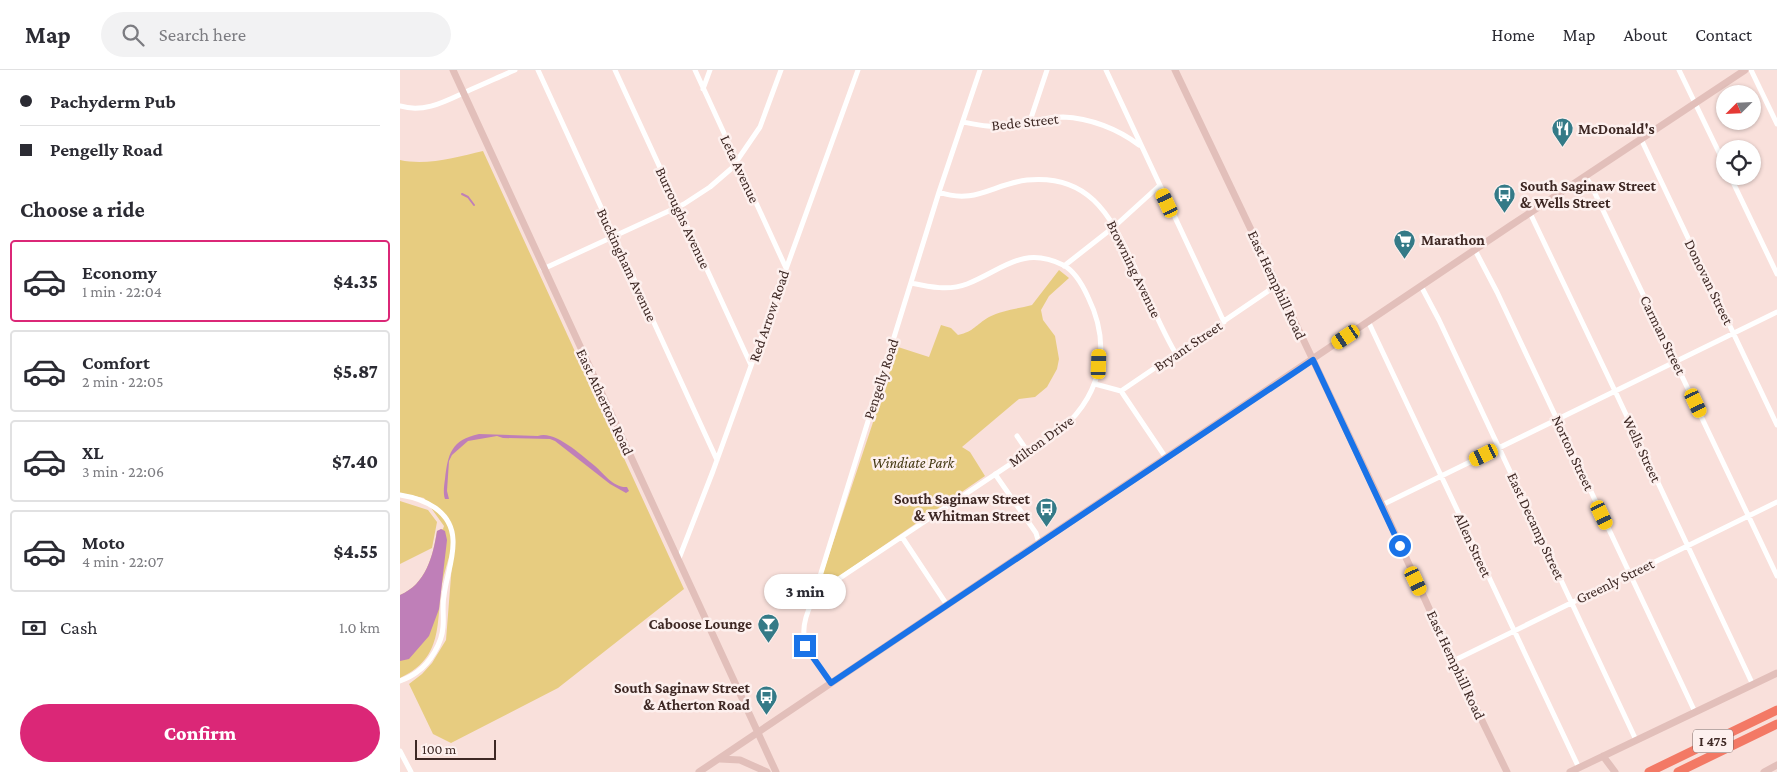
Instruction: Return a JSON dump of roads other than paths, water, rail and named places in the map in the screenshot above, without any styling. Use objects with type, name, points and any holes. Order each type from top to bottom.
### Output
[{"type":"highway","name":"I 475","points":[[1649,772],[1777,710]]},
{"type":"highway","name":"I 475","points":[[1678,772],[1777,724]]},
{"type":"main road","name":"East Atherton Road","points":[[452,70],[776,772]]},
{"type":"main road","name":"East Hemphill Road","points":[[1175,70],[1507,772]]},
{"type":"main road","points":[[699,772],[1745,70]]},
{"type":"main road","points":[[1570,772],[1777,673]]},
{"type":"main road","points":[[1604,756],[1615,772]]},
{"type":"main road","points":[[719,758],[740,760],[767,772]]},
{"type":"main road","points":[[1764,772],[1777,766]]},
{"type":"street","points":[[400,106],[422,108],[456,98],[463,93],[516,70]]},
{"type":"street","name":"Buckingham Avenue","points":[[538,70],[717,460]]},
{"type":"street","name":"Burroughs Avenue","points":[[615,70],[751,366]]},
{"type":"street","name":"Leta Avenue","points":[[695,70],[786,268]]},
{"type":"street","points":[[703,89],[710,70]]},
{"type":"street","points":[[543,269],[614,238],[678,206],[710,187],[736,162],[760,127],[781,70]]},
{"type":"street","name":"Red Arrow Road","points":[[678,561],[717,460],[858,70]]},
{"type":"street","name":"Pengelly Road","points":[[831,683],[805,646],[802,632],[804,617],[812,602],[911,283],[980,70]]},
{"type":"street","points":[[1030,121],[1047,70]]},
{"type":"street","points":[[1106,70],[1224,322]]},
{"type":"street","points":[[1679,70],[1716,146]]},
{"type":"street","points":[[1751,70],[1777,124]]},
{"type":"street","name":"Bede Street","points":[[963,122],[997,127],[1063,118],[1086,120],[1127,136],[1141,147]]},
{"type":"street","name":"Donovan Street","points":[[1640,139],[1777,425]]},
{"type":"street","name":"Carman Street","points":[[1585,176],[1591,184],[1676,361],[1777,576]]},
{"type":"street","name":"Browning Avenue","points":[[940,192],[964,197],[976,196],[1011,183],[1042,179],[1056,181],[1082,191],[1096,201],[1115,226],[1176,354]]},
{"type":"street","points":[[1734,185],[1777,274]]},
{"type":"street","points":[[1064,266],[1115,226],[1159,186]]},
{"type":"street","name":"Wells Street","points":[[1530,213],[1752,684]]},
{"type":"street","name":"Norton Street","points":[[1475,250],[1497,292],[1695,712]]},
{"type":"street","name":"Milton Drive","points":[[812,602],[834,582],[1068,424],[1086,402],[1095,384],[1099,364],[1099,328],[1084,289],[1075,276],[1064,266],[1046,258],[1032,257],[1015,260],[967,284],[951,288],[911,283]]},
{"type":"street","name":"Bryant Street","points":[[1121,391],[1278,285]]},
{"type":"street","name":"East Decamp Street","points":[[1421,286],[1439,320],[1636,740]]},
{"type":"street","points":[[1382,505],[1777,312]]},
{"type":"street","name":"Allen Street","points":[[1368,322],[1578,768]]},
{"type":"street","points":[[1095,384],[1121,391],[1166,458]]},
{"type":"street","points":[[1017,436],[1028,452]]},
{"type":"street","points":[[995,474],[1036,533],[1039,543]]},
{"type":"street","points":[[400,495],[422,500],[435,506],[449,523],[453,542],[444,598],[443,629],[436,648],[417,672],[400,681]]},
{"type":"street","name":"Greenly Street","points":[[1453,661],[1777,502]]},
{"type":"street","points":[[902,537],[947,605]]},
{"type":"street","points":[[400,751],[411,772]]},
{"type":"waterway","points":[[462,194],[468,197],[474,205]]},
{"type":"place","name":"McDonald's","points":[[1562,148]]},
{"type":"place","name":"South Saginaw Street & Wells Street","points":[[1504,214]]},
{"type":"place","name":"Marathon","points":[[1405,259]]},
{"type":"place","name":"South Saginaw Street & Whitman Street","points":[[1046,527]]},
{"type":"place","name":"Caboose Lounge","points":[[768,643]]},
{"type":"place","name":"South Saginaw Street & Atherton Road","points":[[766,716]]},
{"type":"park label","name":"Windiate Park","points":[[913,463]]}]
